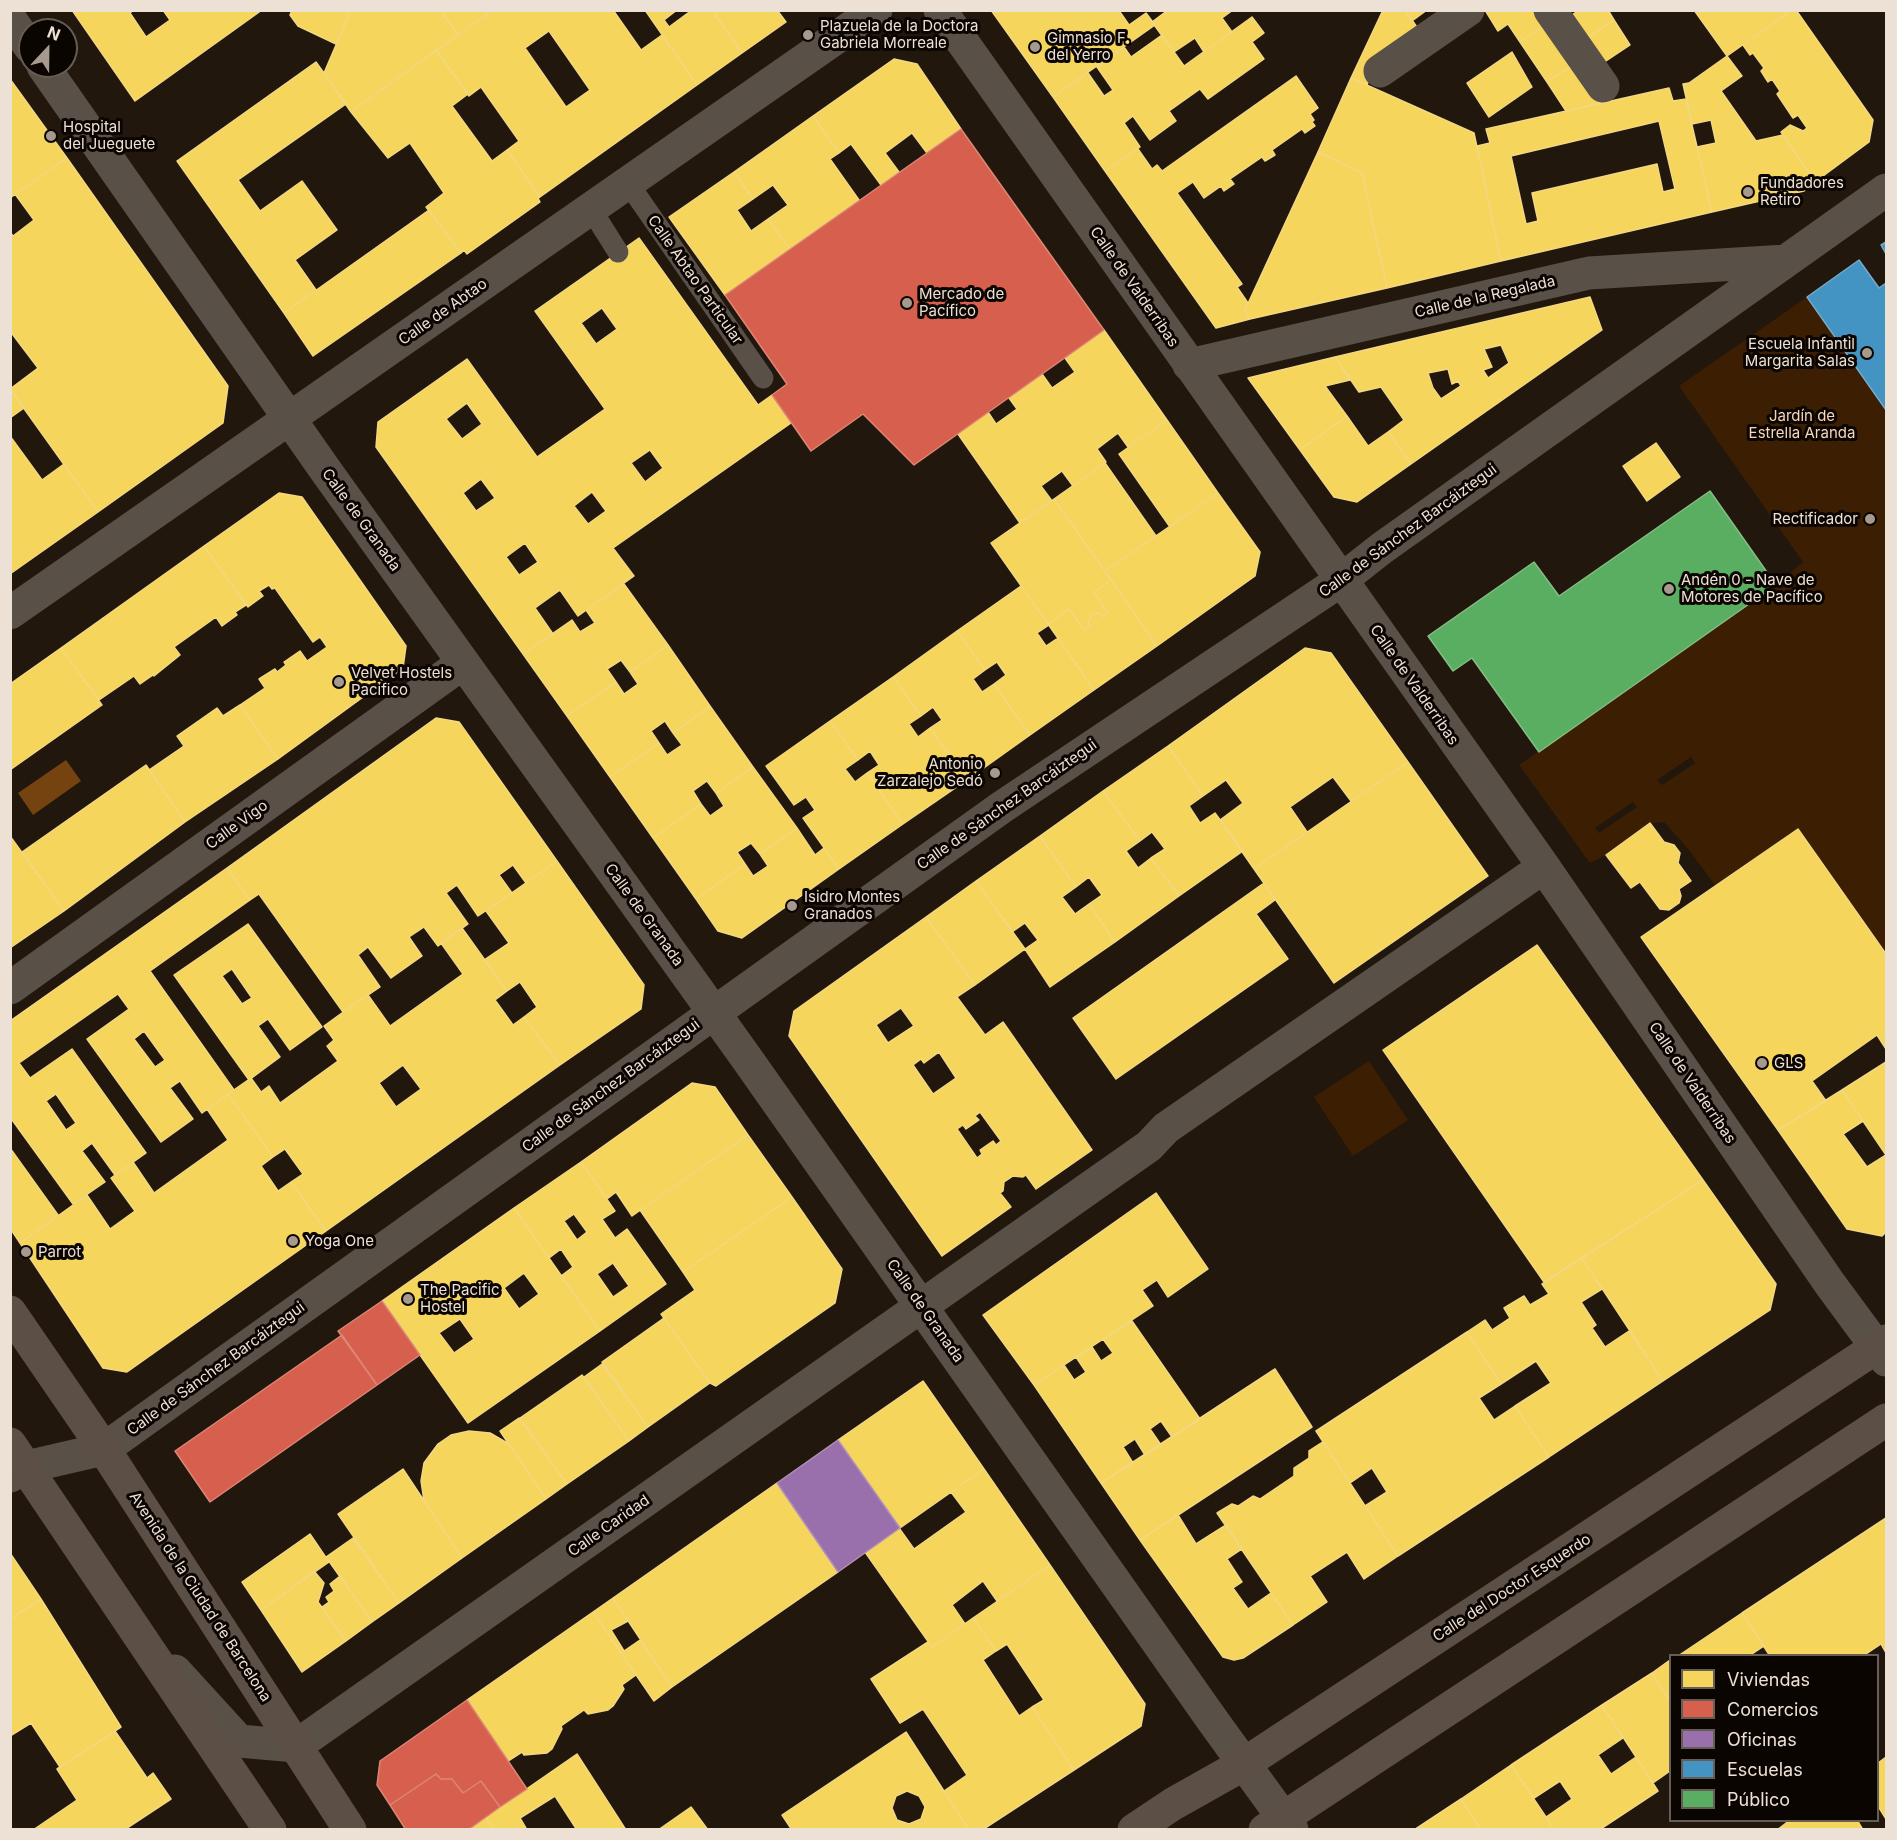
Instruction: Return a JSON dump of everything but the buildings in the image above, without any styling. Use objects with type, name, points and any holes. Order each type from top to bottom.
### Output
[{"type":"main road","name":"Avenida de la Ciudad de Barcelona","points":[[10,1312],[104,1449],[350,1830]]},
{"type":"main road","name":"Calle del Doctor Esquerdo","points":[[1134,1830],[1173,1804],[1244,1764],[1883,1350]]},
{"type":"main road","points":[[1280,1826],[1887,1420]]},
{"type":"main road","points":[[16,1462],[135,1628],[270,1830]]},
{"type":"street","name":"Calle de Abtao","points":[[10,613],[876,10]]},
{"type":"street","name":"Calle de Valderribas","points":[[940,10],[1883,1350]]},
{"type":"street","points":[[1380,71],[1468,10]]},
{"type":"street","points":[[1550,10],[1603,86]]},
{"type":"street","name":"Calle de Granada","points":[[51,78],[289,419],[714,1012],[1244,1764],[1280,1826]]},
{"type":"street","name":"Calle de Sánchez Barcáiztegui","points":[[104,1449],[1002,807],[1340,580],[1887,190]]},
{"type":"street","name":"Calle de la Regalada","points":[[1189,365],[1589,273],[1785,261]]},
{"type":"street","name":"Calle Vigo","points":[[10,988],[463,663]]},
{"type":"street","name":"Calle Caridad","points":[[297,1746],[1149,1146],[1166,1128],[1544,867]]},
{"type":"street","points":[[16,1462],[104,1449]]},
{"type":"street","points":[[135,1628],[239,1741],[297,1746]]},
{"type":"lane","name":"Calle Abtao Particular","points":[[628,183],[763,378]]},
{"type":"lane","points":[[591,209],[618,252]]},
{"type":"green space","name":"Jardín de Estrella Aranda","points":[[1807,297],[1886,410],[1886,954],[1798,830],[1715,885],[1689,850],[1664,822],[1650,823],[1606,855],[1590,863],[1519,765],[1776,585],[1803,562],[1679,386]],"holes":[[[1691,757],[1695,763],[1662,785],[1657,780]],[[1633,802],[1637,807],[1599,833],[1595,828]]]},
{"type":"green space","points":[[1369,1061],[1408,1120],[1353,1156],[1314,1097]]},
{"type":"shaded area","points":[[66,760],[81,781],[33,815],[18,793]]},
{"type":"place","name":"Plazuela de la Doctora Gabriela Morreale","points":[[808,35]]},
{"type":"place","name":"Gimnasio F. del Yerro","points":[[1035,47]]},
{"type":"place","name":"Hospital del Jueguete","points":[[51,136]]},
{"type":"place","name":"Fundadores Retiro","points":[[1748,192]]},
{"type":"place","name":"Mercado de Pacífico","points":[[907,303]]},
{"type":"place","name":"Escuela Infantil Margarita Salas","points":[[1867,353]]},
{"type":"place","name":"Rectificador","points":[[1870,519]]},
{"type":"place","name":"Andén 0 - Nave de Motores de Pacífico","points":[[1669,589]]},
{"type":"place","name":"Velvet Hostels Pacifico","points":[[339,682]]},
{"type":"place","name":"Antonio Zarzalejo Sedó","points":[[995,773]]},
{"type":"place","name":"Isidro Montes Granados","points":[[792,906]]},
{"type":"place","name":"GLS","points":[[1762,1063]]},
{"type":"place","name":"Yoga One","points":[[293,1241]]},
{"type":"place","name":"Parrot","points":[[26,1252]]},
{"type":"place","name":"The Pacific Hostel","points":[[408,1299]]}]
